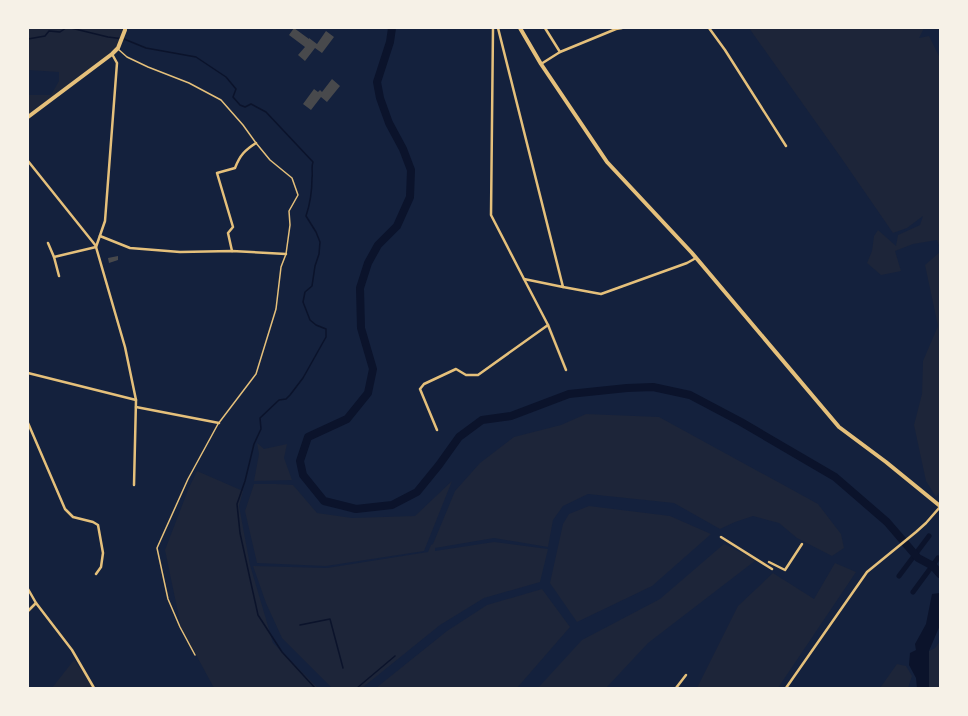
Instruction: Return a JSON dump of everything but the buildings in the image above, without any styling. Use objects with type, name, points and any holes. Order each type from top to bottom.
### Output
[{"type":"main road","points":[[520,28],[541,64],[607,162],[696,258],[839,427],[886,462],[940,506]]},
{"type":"main road","points":[[28,117],[112,54],[118,48],[125,29]]},
{"type":"street","points":[[493,28],[491,215],[548,325],[566,370]]},
{"type":"street","points":[[498,28],[563,287]]},
{"type":"street","points":[[545,28],[560,52]]},
{"type":"street","points":[[541,64],[560,52],[616,29],[622,28]]},
{"type":"street","points":[[709,28],[729,56],[786,146]]},
{"type":"street","points":[[96,247],[105,221],[117,63],[112,54]]},
{"type":"street","points":[[232,251],[228,233],[233,227],[217,173],[235,168],[244,151],[256,143]]},
{"type":"street","points":[[28,161],[96,247],[125,347],[136,400],[134,485]]},
{"type":"street","points":[[100,236],[130,248],[180,252],[232,251],[286,254]]},
{"type":"street","points":[[48,242],[59,276]]},
{"type":"street","points":[[54,257],[96,247]]},
{"type":"street","points":[[524,279],[601,294],[687,263],[696,258]]},
{"type":"street","points":[[437,430],[420,389],[424,384],[456,369],[466,375],[478,375],[548,325]]},
{"type":"street","points":[[28,373],[136,400]]},
{"type":"street","points":[[136,408],[219,423]]},
{"type":"street","points":[[28,423],[65,509],[73,517],[93,522],[98,525],[103,553],[101,567],[96,574]]},
{"type":"street","points":[[786,688],[867,572],[926,523],[940,506]]},
{"type":"street","points":[[721,538],[772,569]]},
{"type":"street","points":[[769,562],[785,570],[802,544]]},
{"type":"street","points":[[28,589],[36,604],[72,650],[94,688]]},
{"type":"street","points":[[28,611],[36,604]]},
{"type":"street","points":[[676,688],[686,675]]},
{"type":"lane","points":[[118,48],[127,57],[189,83],[221,100],[243,125],[270,160],[292,178],[298,195],[289,211],[290,225],[286,254],[281,267],[276,309],[256,374],[219,423],[188,479],[157,548],[168,599],[180,627],[195,655]]},
{"type":"shaded area","points":[[28,28],[124,28],[118,48],[28,117],[28,95],[51,95],[59,81],[59,72],[28,70]]},
{"type":"shaded area","points":[[749,28],[924,28],[919,38],[929,36],[940,58],[940,248],[937,240],[913,244],[895,251],[901,271],[881,275],[867,263],[872,251],[874,236],[878,230],[896,246],[898,235],[920,225],[923,216],[907,228],[893,233]]},
{"type":"shaded area","points":[[940,252],[940,491],[936,497],[926,481],[914,425],[922,394],[923,361],[938,326],[925,265]]},
{"type":"shaded area","points":[[586,414],[659,417],[818,504],[841,534],[844,548],[832,556],[797,538],[779,523],[753,516],[720,529],[674,503],[588,494],[563,506],[553,520],[548,547],[494,538],[435,548],[435,551],[494,542],[548,549],[540,582],[484,598],[440,625],[362,688],[332,688],[282,638],[266,603],[253,566],[327,568],[428,552],[433,544],[455,491],[480,463],[514,437],[561,425]]},
{"type":"shaded area","points":[[257,443],[264,449],[287,444],[284,458],[292,480],[254,481],[259,454]]},
{"type":"shaded area","points":[[197,471],[243,491],[239,506],[250,565],[273,643],[318,688],[214,688],[181,627],[165,550],[188,490]]},
{"type":"shaded area","points":[[452,481],[424,551],[326,566],[257,563],[245,511],[254,484],[293,485],[317,513],[352,518],[415,516]]},
{"type":"shaded area","points":[[589,506],[670,516],[711,534],[652,586],[577,622],[550,583],[563,524],[569,514]]},
{"type":"shaded area","points":[[724,544],[756,560],[648,643],[606,688],[538,688],[582,640],[660,599]]},
{"type":"shaded area","points":[[835,563],[856,572],[778,688],[697,688],[738,606],[773,573],[814,599]]},
{"type":"shaded area","points":[[542,589],[570,627],[517,688],[376,688],[447,631],[487,605]]},
{"type":"shaded area","points":[[940,593],[940,625],[929,651],[929,688],[917,688],[916,678],[909,665],[910,653],[916,650],[915,644],[926,624],[932,594]]},
{"type":"shaded area","points":[[940,641],[940,688],[929,688],[929,651],[935,648]]},
{"type":"shaded area","points":[[74,660],[94,688],[52,688]]},
{"type":"shaded area","points":[[897,664],[906,666],[912,676],[908,688],[880,688]]},
{"type":"waterway","points":[[28,39],[45,36],[49,31],[60,32],[66,28]]},
{"type":"waterway","points":[[71,28],[108,37],[124,39],[146,48],[196,57],[226,77],[236,89],[233,97],[240,105],[245,107],[251,104],[266,112],[313,162],[311,193],[306,216],[316,232],[320,242],[312,286],[305,292],[303,302],[310,320],[316,325],[326,329],[326,337],[303,378],[290,395],[286,399],[279,400],[260,418],[261,429],[254,444],[245,481],[237,504],[240,533],[258,615],[282,652],[315,688]]},
{"type":"waterway","points":[[392,28],[390,42],[377,82],[380,98],[389,123],[403,149],[411,170],[410,197],[397,226],[378,245],[368,263],[360,288],[361,328],[373,369],[368,393],[347,419],[308,437],[300,461],[303,475],[324,501],[356,509],[392,505],[417,492],[459,437],[482,420],[511,416],[569,394],[653,387],[690,395],[741,422],[835,477],[887,522],[918,558],[933,566],[940,574]]},
{"type":"waterway","points":[[899,576],[929,536]]},
{"type":"waterway","points":[[913,592],[938,558]]},
{"type":"waterway","points":[[300,625],[330,619],[343,668]]},
{"type":"waterway","points":[[357,688],[395,656]]}]
